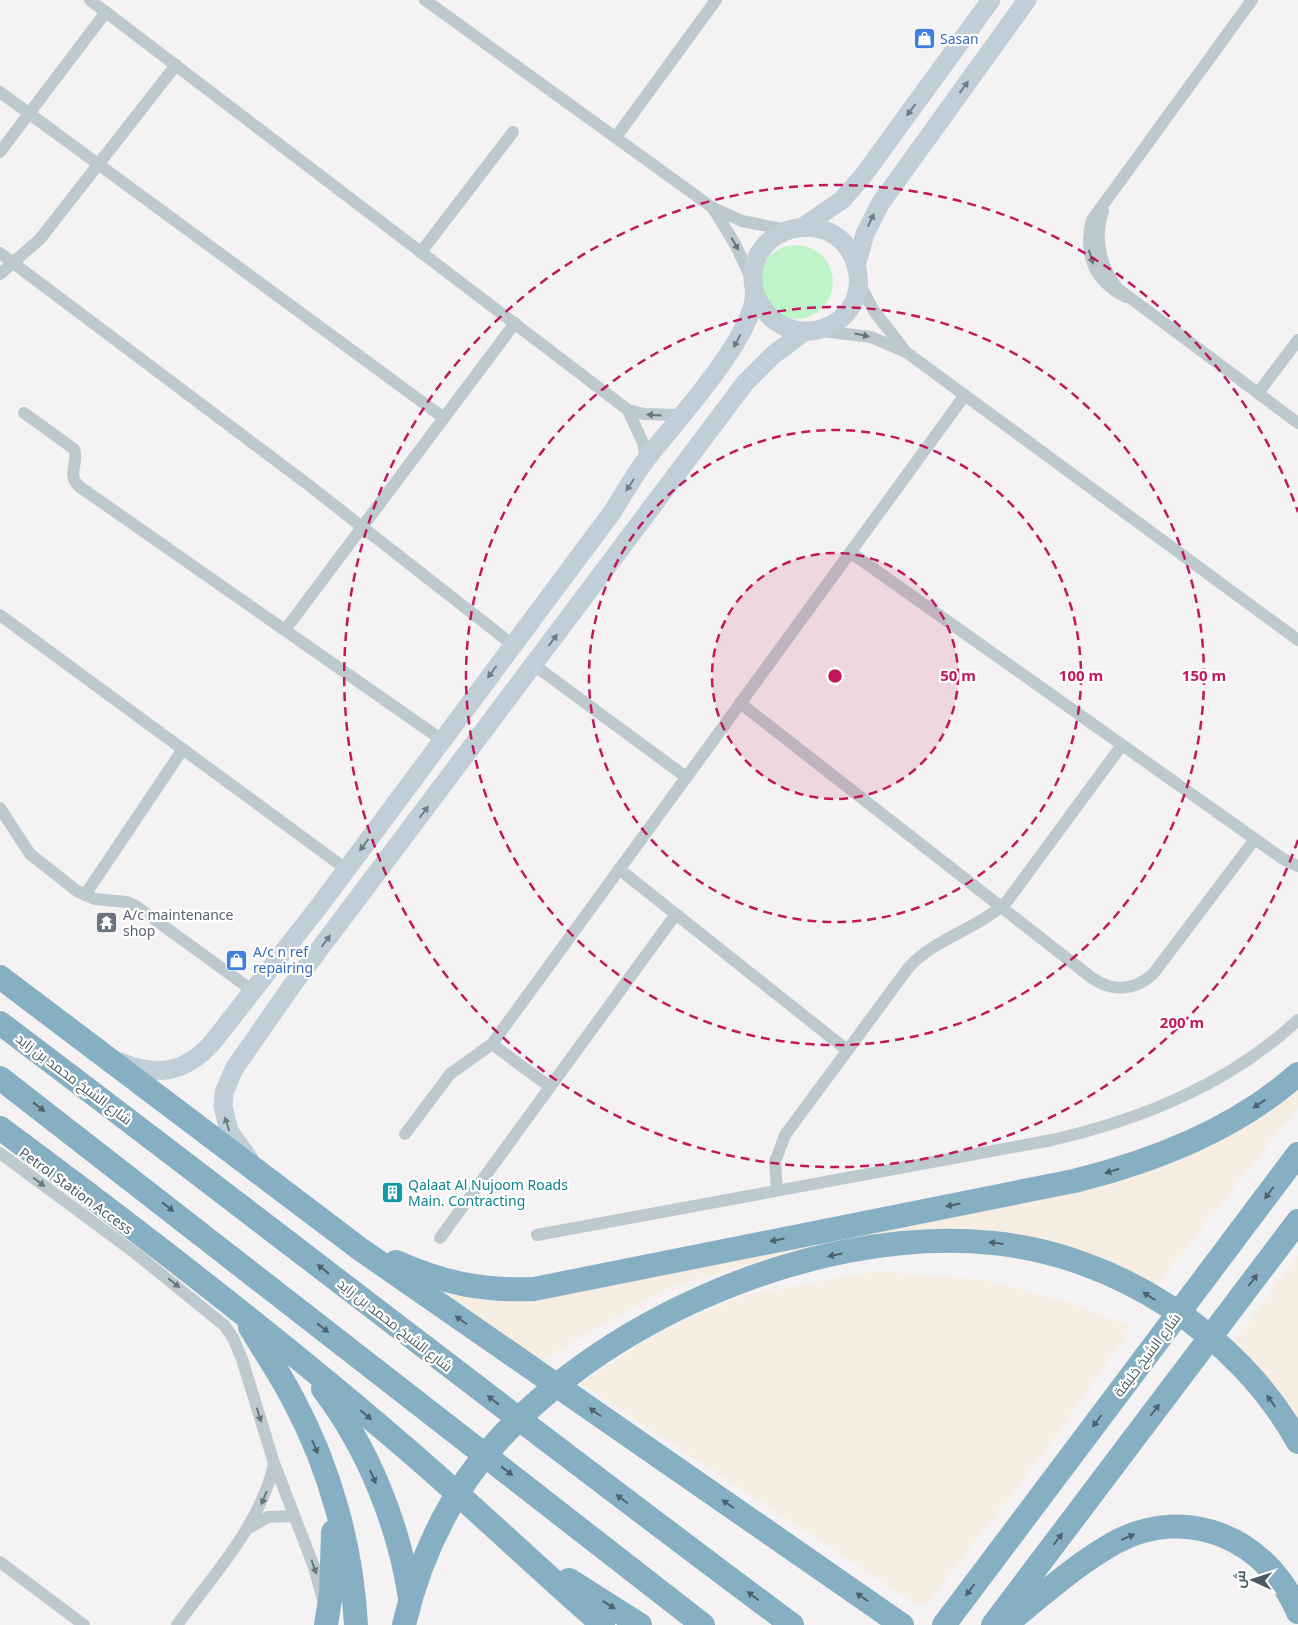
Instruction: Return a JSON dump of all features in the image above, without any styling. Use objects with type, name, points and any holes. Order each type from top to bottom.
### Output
[{"type":"highway","points":[[0,977],[360,1250],[902,1625]]},
{"type":"highway","name":"شارع الشيخ محمد بن زايد","points":[[0,1023],[253,1214],[563,1455],[792,1625]]},
{"type":"highway","points":[[360,1250],[386,1258],[428,1276],[462,1285],[497,1289],[534,1289],[1105,1173],[1166,1152],[1221,1128],[1269,1097],[1298,1074]]},
{"type":"highway","points":[[0,1078],[703,1625]]},
{"type":"highway","points":[[0,1128],[18,1154],[241,1312],[396,1439],[603,1625]]},
{"type":"highway","name":"شارع الشيخ خليفة","points":[[944,1625],[1298,1154]]},
{"type":"highway","points":[[1005,1625],[1036,1586],[1298,1220]]},
{"type":"highway","points":[[404,1625],[425,1557],[451,1504],[487,1454],[534,1405],[600,1354],[678,1309],[732,1285],[817,1258],[904,1244],[964,1241],[1025,1247],[1083,1264],[1138,1289],[1209,1336],[1254,1380],[1282,1416],[1298,1442]]},
{"type":"highway","points":[[241,1312],[293,1399],[321,1460],[332,1492],[349,1558],[356,1625]]},
{"type":"highway","points":[[302,1362],[327,1395],[349,1430],[372,1474],[398,1544],[408,1585],[414,1625]]},
{"type":"highway","points":[[326,1625],[333,1560],[332,1492]]},
{"type":"highway","points":[[994,1625],[1036,1586],[1115,1542],[1138,1533],[1163,1528],[1188,1527],[1212,1531],[1235,1540],[1255,1553],[1273,1569],[1288,1589],[1298,1612]]},
{"type":"highway","points":[[496,1528],[555,1570],[640,1625]]},
{"type":"main road","points":[[101,1054],[143,1070],[165,1071],[186,1064],[204,1052],[320,905],[613,511],[646,460],[680,415],[726,360],[743,329],[754,289],[758,256],[775,236],[795,228],[842,200],[863,176],[991,0]]},
{"type":"main road","points":[[263,1178],[229,1131],[223,1106],[224,1093],[234,1069],[291,987],[745,383],[773,355],[810,332],[826,328],[845,314],[854,298],[865,234],[880,204],[1027,0]]},
{"type":"main road","points":[[795,228],[827,231],[837,237],[846,245],[857,274]]},
{"type":"main road","points":[[754,289],[769,318],[780,325],[810,332]]},
{"type":"main road","points":[[291,987],[284,983],[283,974],[314,926],[320,905]]},
{"type":"street","points":[[90,0],[628,410],[644,414],[680,415]]},
{"type":"street","points":[[425,0],[713,208],[756,225],[795,228]]},
{"type":"street","points":[[616,137],[716,0]]},
{"type":"street","points":[[1252,0],[1108,198],[1100,220],[1100,250],[1110,278],[1126,296],[1298,424]]},
{"type":"street","points":[[0,152],[106,12]]},
{"type":"street","points":[[0,274],[40,239],[176,65]]},
{"type":"street","points":[[0,92],[444,418]]},
{"type":"street","points":[[422,252],[513,132]]},
{"type":"street","points":[[713,208],[735,244],[754,289]]},
{"type":"street","points":[[0,253],[362,526],[513,644]]},
{"type":"street","points":[[857,274],[874,311],[906,352]]},
{"type":"street","points":[[285,630],[515,324]]},
{"type":"street","points":[[810,332],[834,331],[871,337],[906,352],[1298,640]]},
{"type":"street","points":[[1258,393],[1298,340]]},
{"type":"street","points":[[405,1134],[450,1074],[492,1044],[965,395]]},
{"type":"street","points":[[628,410],[644,443],[646,460]]},
{"type":"street","points":[[24,413],[74,449],[76,457],[72,473],[76,484],[442,740]]},
{"type":"street","points":[[850,552],[1255,839],[1298,866]]},
{"type":"street","points":[[0,615],[346,869]]},
{"type":"street","points":[[534,665],[686,777]]},
{"type":"street","points":[[740,703],[1101,984],[1112,987],[1134,986],[1153,974],[1255,839]]},
{"type":"street","points":[[777,1190],[775,1162],[780,1143],[847,1050],[918,958],[928,949],[984,920],[1002,907],[1015,893],[1122,745]]},
{"type":"street","points":[[85,895],[183,749]]},
{"type":"street","points":[[0,808],[30,854],[85,895],[136,906],[253,991]]},
{"type":"street","points":[[619,869],[847,1050]]},
{"type":"street","points":[[440,1238],[676,914]]},
{"type":"street","points":[[537,1236],[1052,1140],[1110,1126],[1166,1105],[1219,1078],[1268,1046],[1298,1020]]},
{"type":"street","points":[[492,1044],[550,1087]]},
{"type":"street","name":"Petrol Station Access","points":[[0,1153],[18,1154],[135,1253],[206,1308],[224,1325],[233,1338],[242,1359],[274,1463],[322,1591],[326,1625]]},
{"type":"street","points":[[177,1625],[247,1529],[264,1498],[274,1463]]},
{"type":"street","points":[[247,1529],[268,1517],[294,1516]]},
{"type":"street","points":[[0,1562],[84,1625]]},
{"type":"green space","points":[[796,245],[810,248],[822,256],[830,268],[833,282],[830,296],[822,308],[810,316],[796,319],[782,316],[770,308],[762,296],[759,282],[762,268],[770,256],[782,248]]},
{"type":"sand","points":[[1298,1087],[1298,1107],[1157,1285],[1085,1252],[997,1231],[908,1231],[798,1250],[668,1288],[541,1360],[442,1294],[493,1300],[1054,1193]]},
{"type":"sand","points":[[1298,1255],[1298,1428],[1231,1346]]},
{"type":"sand","points":[[876,1271],[986,1280],[1072,1303],[1132,1327],[1047,1449],[925,1606],[914,1603],[580,1383],[664,1329],[745,1295]]},
{"type":"place","name":"Sasan","points":[[924,39]]},
{"type":"place","name":"A/c maintenance shop","points":[[107,923]]},
{"type":"place","name":"A/c n ref repairing","points":[[237,960]]},
{"type":"place","name":"Qalaat Al Nujoom Roads Main. Contracting","points":[[392,1193]]}]
